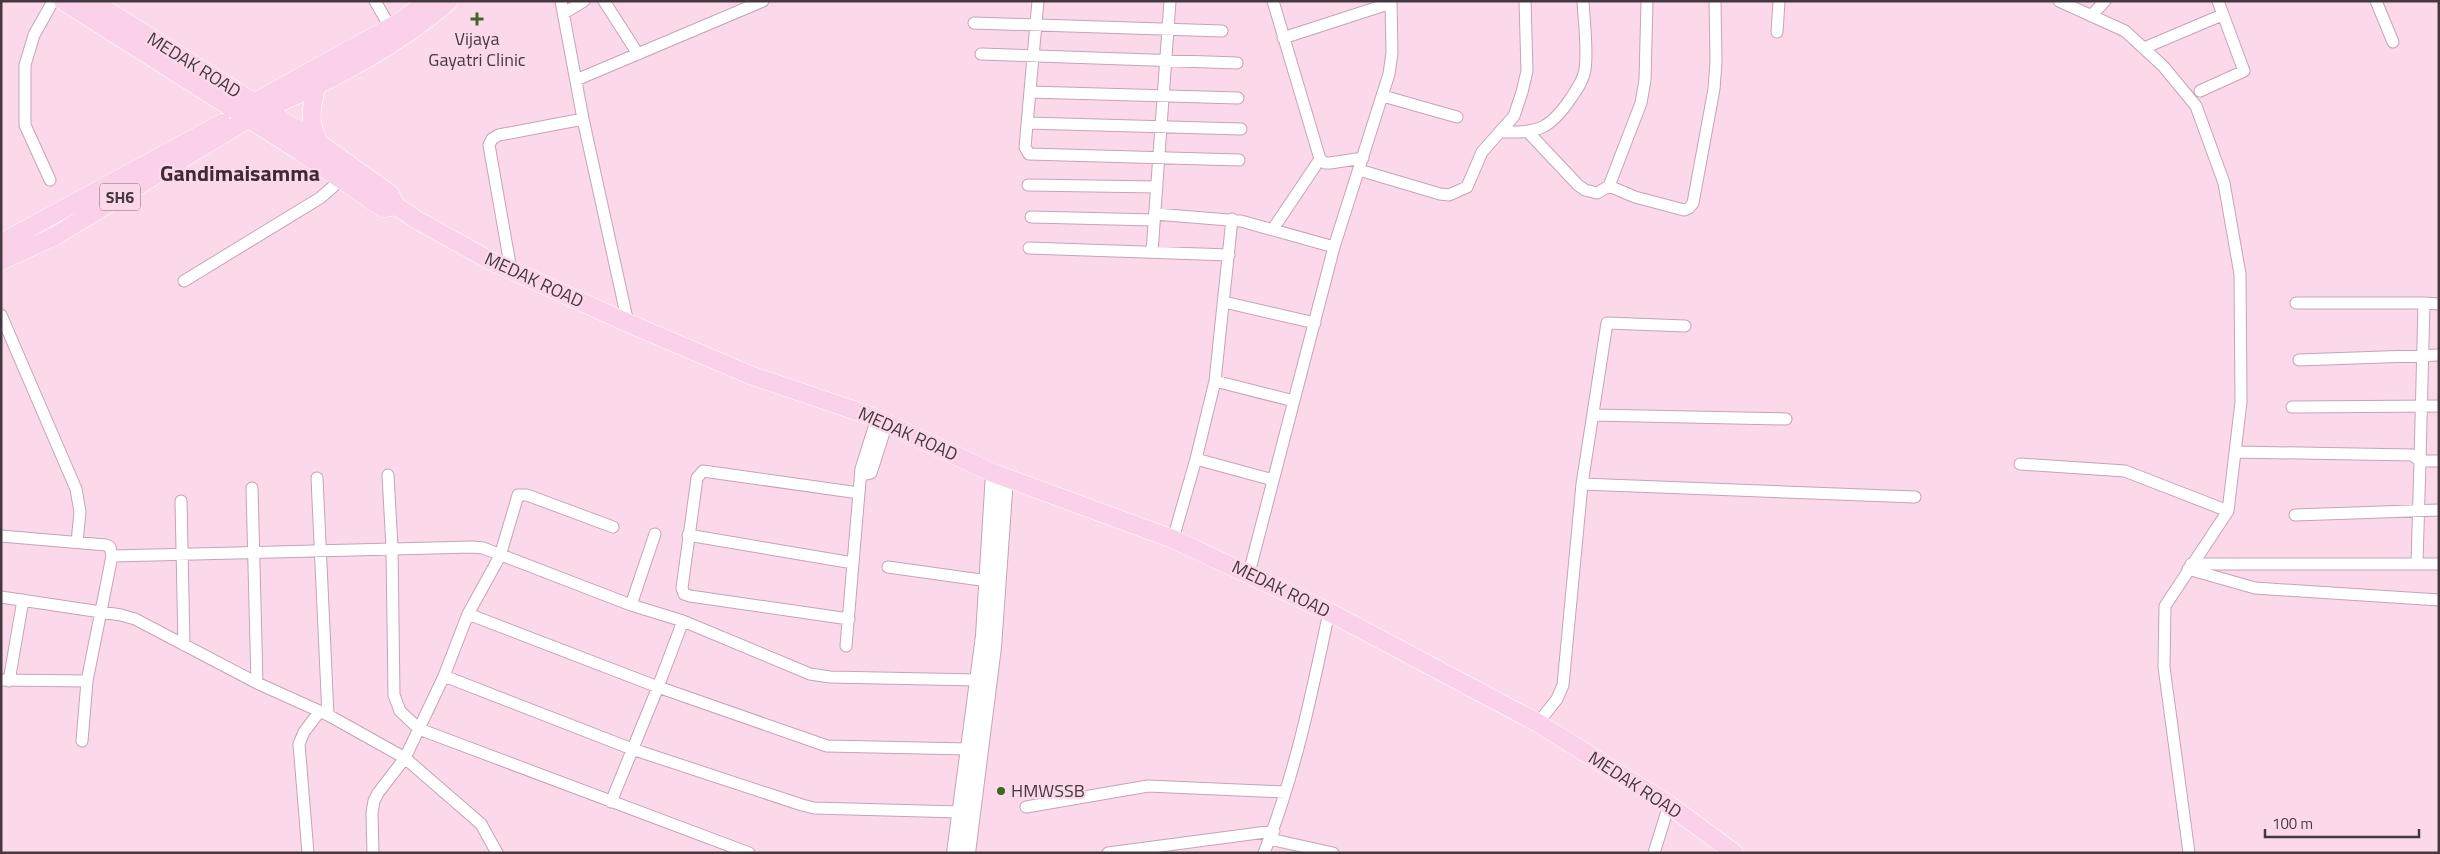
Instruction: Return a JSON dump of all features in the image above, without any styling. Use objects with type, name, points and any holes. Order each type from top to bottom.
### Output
[{"type":"main road","points":[[64,1],[342,179],[383,208],[396,206]]},
{"type":"main road","name":"MEDAK ROAD","points":[[92,1],[320,144],[390,194],[396,206],[425,225],[512,270],[628,323],[750,375],[882,421],[999,476],[1172,539],[1249,573],[1329,612],[1538,723],[1669,805],[1734,853]]},
{"type":"main road","points":[[242,116],[390,27],[427,1]]},
{"type":"main road","points":[[258,106],[317,85],[397,40],[449,1]]},
{"type":"main road","points":[[317,85],[310,113],[312,127],[320,144]]},
{"type":"main road","name":"SH6","points":[[1,243],[214,128],[242,116]]},
{"type":"main road","name":"SH6","points":[[1,261],[54,236],[242,116]]},
{"type":"street","points":[[50,180],[25,125],[25,64],[34,35],[53,1]]},
{"type":"street","points":[[375,1],[390,27]]},
{"type":"street","points":[[584,1],[563,7],[583,119],[628,323]]},
{"type":"street","points":[[604,1],[638,54]]},
{"type":"street","points":[[576,80],[764,1]]},
{"type":"street","points":[[1038,1],[1025,147],[1029,154],[1240,160]]},
{"type":"street","points":[[1152,252],[1170,1]]},
{"type":"street","points":[[1272,1],[1320,159],[1330,163],[1363,158]]},
{"type":"street","points":[[1359,170],[1440,194],[1449,195],[1467,188],[1482,152],[1502,132],[1514,116],[1527,71],[1525,1]]},
{"type":"street","points":[[1502,132],[1529,133],[1539,130],[1558,117],[1583,77],[1585,69],[1583,1]]},
{"type":"street","points":[[1529,133],[1585,190],[1597,193],[1604,191],[1609,186],[1640,103],[1644,80],[1647,1]]},
{"type":"street","points":[[1609,186],[1635,197],[1684,210],[1693,203],[1714,89],[1716,62],[1715,1]]},
{"type":"street","points":[[1777,32],[1779,1]]},
{"type":"street","points":[[2091,16],[2105,1]]},
{"type":"street","points":[[2200,91],[2244,71],[2218,1]]},
{"type":"street","points":[[2376,1],[2393,42]]},
{"type":"street","points":[[1249,573],[1334,247],[1392,64],[1391,2],[1283,38]]},
{"type":"street","points":[[2066,3],[2124,31],[2163,66],[2196,106],[2224,183],[2240,274],[2241,402],[2228,511],[2165,606],[2164,667],[2189,853]]},
{"type":"street","points":[[2144,48],[2222,15]]},
{"type":"street","points":[[974,23],[1222,31]]},
{"type":"street","points":[[981,54],[1237,62]]},
{"type":"street","points":[[1030,92],[1238,98]]},
{"type":"street","points":[[1383,96],[1457,117]]},
{"type":"street","points":[[512,270],[489,145],[492,139],[499,135],[583,119]]},
{"type":"street","points":[[1027,123],[1241,129]]},
{"type":"street","points":[[1273,230],[1320,159]]},
{"type":"street","points":[[184,281],[320,198],[342,179]]},
{"type":"street","points":[[1028,185],[1157,187]]},
{"type":"street","points":[[1031,217],[1232,219],[1334,247]]},
{"type":"street","points":[[1172,539],[1196,459],[1215,381],[1232,219]]},
{"type":"street","points":[[1029,248],[1229,255]]},
{"type":"street","points":[[1224,302],[1315,323]]},
{"type":"street","points":[[2296,303],[2439,304]]},
{"type":"street","points":[[2417,563],[2424,303]]},
{"type":"street","points":[[1,315],[76,490],[80,512],[77,542]]},
{"type":"street","points":[[1538,723],[1557,700],[1563,686],[1582,484],[1607,323],[1685,326]]},
{"type":"street","points":[[2299,360],[2439,355]]},
{"type":"street","points":[[1215,381],[1294,400]]},
{"type":"street","points":[[2292,407],[2439,406]]},
{"type":"street","points":[[1593,415],[1786,419]]},
{"type":"street","points":[[846,646],[858,493],[862,476],[861,469],[882,421]]},
{"type":"street","points":[[2235,452],[2412,455],[2420,461],[2439,461]]},
{"type":"street","points":[[1196,459],[1273,480]]},
{"type":"street","points":[[2020,464],[2125,471],[2228,511]]},
{"type":"street","points":[[849,620],[684,594],[682,588],[697,478],[703,471],[858,493]]},
{"type":"street","points":[[388,475],[392,548],[394,701],[400,711],[419,729],[749,853]]},
{"type":"street","points":[[954,853],[978,680],[999,476]]},
{"type":"street","points":[[968,853],[994,647],[999,476]]},
{"type":"street","points":[[308,853],[299,744],[304,732],[324,713],[317,478]]},
{"type":"street","points":[[1582,484],[1915,497]]},
{"type":"street","points":[[252,488],[257,683]]},
{"type":"street","points":[[374,853],[372,813],[374,801],[405,758],[444,676],[468,614],[500,556],[516,499],[522,494],[613,527]]},
{"type":"street","points":[[181,501],[184,645]]},
{"type":"street","points":[[2295,515],[2439,510]]},
{"type":"street","points":[[631,605],[655,534]]},
{"type":"street","points":[[688,535],[853,563]]},
{"type":"street","points":[[1,536],[77,542],[110,547],[112,556],[87,681],[82,741]]},
{"type":"street","points":[[112,556],[392,548],[483,548],[631,605],[683,621],[810,674],[830,677],[978,680]]},
{"type":"street","points":[[2190,567],[2439,564]]},
{"type":"street","points":[[888,567],[988,581]]},
{"type":"street","points":[[2190,567],[2255,588],[2439,600]]},
{"type":"street","points":[[1,597],[134,619],[257,683],[324,713],[405,758],[481,824],[497,853]]},
{"type":"street","points":[[23,600],[5,680],[87,681]]},
{"type":"street","points":[[1264,853],[1272,835],[1312,696],[1329,612]]},
{"type":"street","points":[[468,614],[658,687],[827,746],[968,749]]},
{"type":"street","points":[[610,802],[658,687],[683,621]]},
{"type":"street","points":[[444,676],[632,749],[814,808],[959,812]]},
{"type":"street","points":[[1026,807],[1148,786],[1285,792]]},
{"type":"street","points":[[1654,853],[1669,805]]},
{"type":"street","points":[[1108,853],[1272,835],[1333,853]]},
{"type":"place","name":"Vijaya Gayatri Clinic","points":[[477,19]]},
{"type":"place","name":"HMWSSB","points":[[1001,791]]},
{"type":"district","name":"Gandimaisamma","points":[[240,173]]}]
